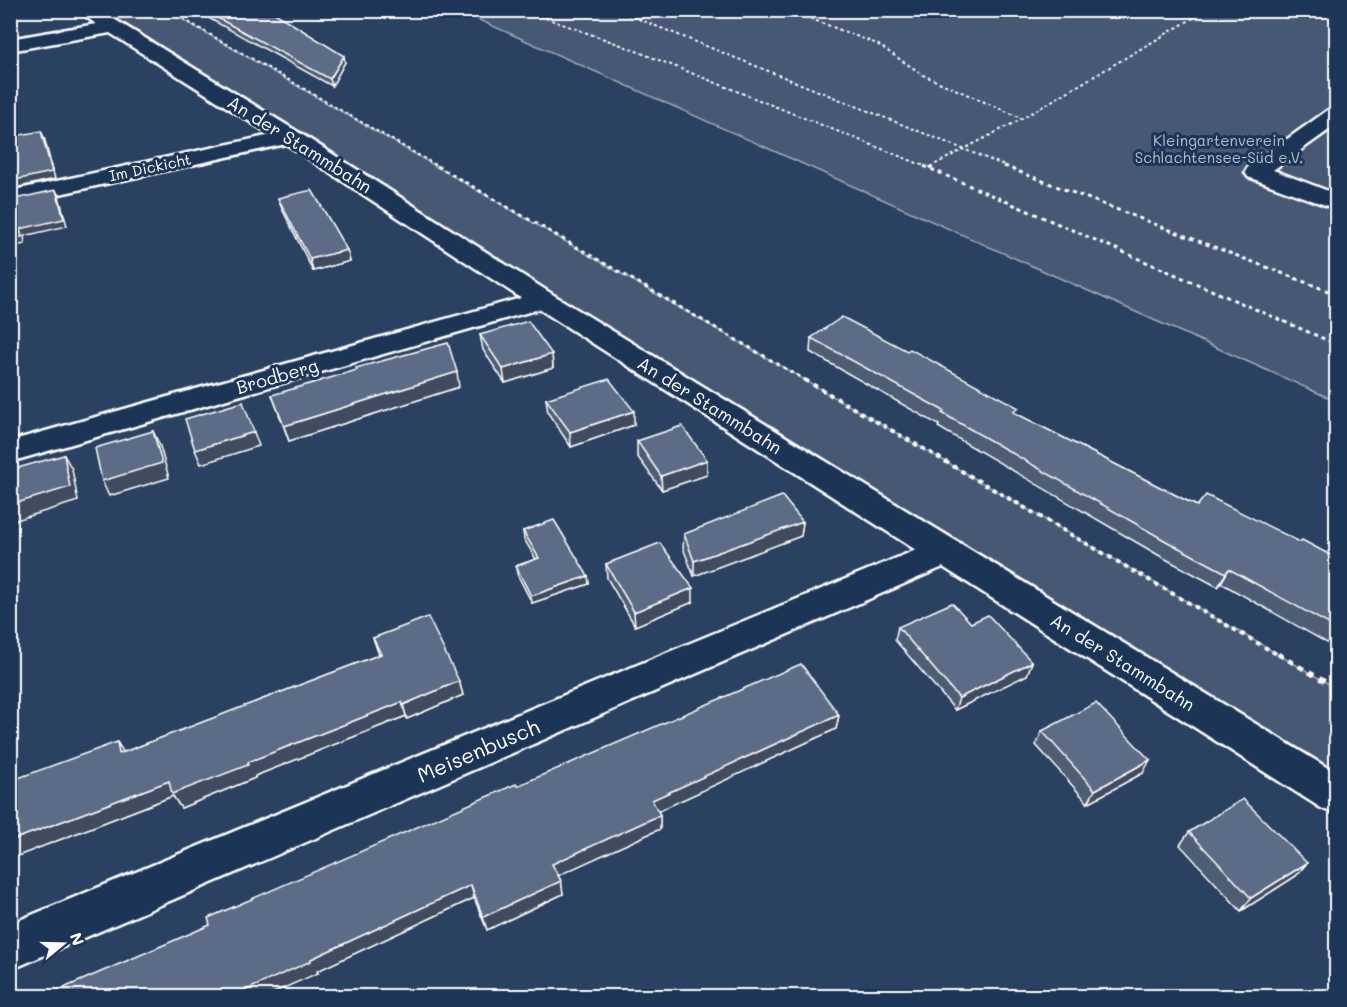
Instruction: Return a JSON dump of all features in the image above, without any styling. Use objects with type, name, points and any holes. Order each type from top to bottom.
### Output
[{"type":"street","name":"An der Stammbahn","points":[[86,10],[290,137],[543,300],[1336,795]]},
{"type":"street","points":[[10,45],[112,27]]},
{"type":"street","points":[[1336,115],[1256,172],[1336,202]]},
{"type":"street","name":"Im Dickicht","points":[[10,198],[290,137]]},
{"type":"street","name":"Brodberg","points":[[10,452],[543,300]]},
{"type":"street","name":"Meisenbusch","points":[[10,947],[945,552]]},
{"type":"path","points":[[168,10],[1336,688]]},
{"type":"path","points":[[523,10],[621,45],[929,168],[1336,344]]},
{"type":"path","points":[[616,10],[963,150],[1336,294]]},
{"type":"path","points":[[788,10],[877,44],[925,76],[1021,119]]},
{"type":"path","points":[[929,168],[1021,119],[1207,10]]},
{"type":"path","points":[[1328,10],[1336,13]]},
{"type":"green space","points":[[86,11],[168,11],[1336,688],[1336,795],[945,552]]},
{"type":"green space","name":"Kleingartenverein Schlachtensee-Süd e.V.","points":[[459,11],[1336,11],[1336,401]]},
{"type":"building","points":[[203,10],[270,10],[344,56],[330,79]]},
{"type":"building","points":[[41,131],[52,172],[10,181],[10,137]]},
{"type":"building","points":[[56,190],[64,219],[20,229],[22,237],[10,239],[10,200]]},
{"type":"building","points":[[312,190],[347,250],[310,259],[278,198]]},
{"type":"building","points":[[842,317],[907,351],[910,349],[1019,408],[1013,412],[1197,506],[1206,495],[1336,558],[1336,628],[1229,569],[1226,573],[1166,541],[942,413],[944,411],[811,338]]},
{"type":"building","points":[[528,321],[552,354],[503,369],[480,335]]},
{"type":"building","points":[[448,343],[457,372],[284,426],[272,395],[357,370],[356,368]]},
{"type":"building","points":[[609,379],[634,411],[570,432],[546,399]]},
{"type":"building","points":[[243,402],[254,432],[195,450],[185,419]]},
{"type":"building","points":[[682,426],[707,460],[661,476],[637,441]]},
{"type":"building","points":[[153,431],[162,463],[102,481],[95,448]]},
{"type":"building","points":[[64,455],[70,487],[10,505],[10,470]]},
{"type":"building","points":[[782,496],[803,522],[694,561],[684,534]]},
{"type":"building","points":[[554,520],[588,576],[531,596],[516,566],[539,558],[523,531]]},
{"type":"building","points":[[660,543],[693,588],[634,612],[606,564]]},
{"type":"building","points":[[952,603],[971,623],[988,615],[1032,662],[959,698],[898,627]]},
{"type":"building","points":[[428,617],[459,681],[403,705],[402,702],[248,762],[248,765],[172,794],[169,781],[10,841],[10,781],[117,742],[119,754],[381,654],[373,638]]},
{"type":"building","points":[[801,664],[839,715],[652,800],[660,815],[552,864],[561,881],[483,917],[471,885],[233,996],[45,996],[210,925],[208,918],[516,784],[517,786]]},
{"type":"building","points":[[1096,703],[1150,760],[1095,790],[1042,731]]},
{"type":"building","points":[[1243,799],[1307,863],[1251,898],[1189,832]]}]
